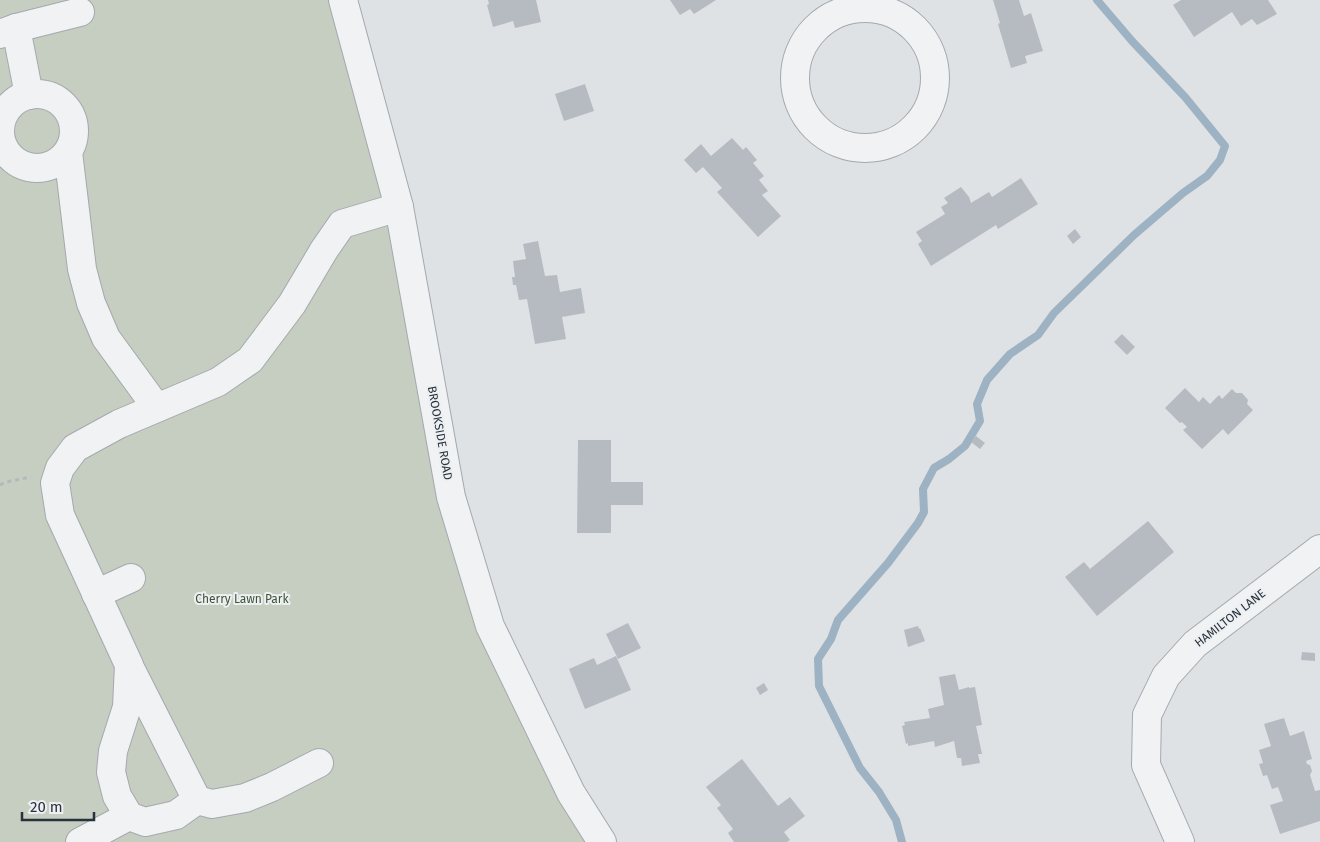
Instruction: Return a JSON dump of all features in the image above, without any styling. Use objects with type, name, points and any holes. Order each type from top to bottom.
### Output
[{"type":"street","name":"BROOKSIDE ROAD","points":[[343,0],[400,207],[451,497],[490,626],[571,793],[602,842]]},
{"type":"street","points":[[872,8],[892,14],[911,24],[925,41],[934,61],[936,82],[931,103],[920,122],[904,136],[884,146],[862,148],[840,144],[820,132],[806,116],[797,95],[795,73],[800,51],[824,9],[850,10],[872,8]]},
{"type":"street","points":[[29,95],[8,31],[80,12]]},
{"type":"street","points":[[68,152],[57,162],[44,167],[30,168],[16,162],[6,152],[0,139],[0,124],[6,111],[16,100],[29,95],[44,95],[57,100],[68,110],[73,124],[73,138],[68,152],[82,269],[91,303],[106,338],[157,408]]},
{"type":"street","points":[[319,763],[272,787],[245,798],[212,804],[197,800],[129,665],[60,515],[55,483],[60,468],[75,448],[119,424],[218,382],[250,360],[292,304],[342,224],[400,207]]},
{"type":"street","name":"HAMILTON LANE","points":[[1180,842],[1146,765],[1147,716],[1150,708],[1166,676],[1195,644],[1320,548]]},
{"type":"street","points":[[96,594],[131,578]]},
{"type":"street","points":[[129,665],[127,707],[113,751],[111,772],[116,796],[129,816],[145,822],[176,815],[197,800]]},
{"type":"street","points":[[80,842],[129,816]]},
{"type":"green space","name":"Cherry Lawn Park","points":[[0,0],[354,0],[407,225],[473,530],[514,675],[603,842],[0,842]]},
{"type":"building","points":[[488,0],[536,0],[541,22],[515,28],[513,21],[493,27],[487,5],[489,4]]},
{"type":"building","points":[[670,0],[716,0],[694,14],[690,9],[680,15]]},
{"type":"building","points":[[993,0],[1019,0],[1024,16],[1031,13],[1043,51],[1025,56],[1027,63],[1011,68]]},
{"type":"building","points":[[1181,0],[1268,0],[1277,14],[1257,25],[1252,19],[1241,26],[1232,12],[1194,37],[1173,5]]},
{"type":"building","points":[[585,84],[594,111],[564,121],[555,94]]},
{"type":"building","points":[[732,138],[743,150],[746,147],[757,160],[753,163],[764,176],[759,180],[768,191],[762,195],[781,216],[758,237],[717,192],[722,188],[703,167],[696,173],[684,160],[701,144],[711,156]]},
{"type":"building","points":[[1021,178],[1038,204],[998,229],[996,225],[931,266],[918,244],[922,241],[916,232],[945,214],[941,207],[948,203],[944,198],[961,187],[971,203],[989,192],[992,197]]},
{"type":"building","points":[[1075,229],[1081,237],[1073,244],[1067,236]]},
{"type":"building","points":[[538,241],[545,276],[557,275],[560,292],[581,288],[585,313],[562,317],[566,339],[535,344],[527,299],[519,300],[512,277],[515,277],[513,261],[526,259],[523,244]]},
{"type":"building","points":[[1122,334],[1135,347],[1127,355],[1114,342]]},
{"type":"building","points":[[1185,388],[1199,402],[1203,397],[1210,404],[1219,395],[1222,399],[1232,389],[1236,393],[1242,393],[1248,400],[1247,404],[1253,410],[1228,435],[1223,429],[1202,449],[1183,430],[1187,427],[1182,422],[1180,423],[1165,408]]},
{"type":"building","points":[[976,436],[985,443],[980,449],[971,442]]},
{"type":"building","points":[[578,440],[611,440],[611,482],[643,482],[643,505],[611,505],[611,533],[577,533]]},
{"type":"building","points":[[1148,521],[1174,552],[1097,616],[1065,577],[1084,562],[1090,569]]},
{"type":"building","points":[[628,623],[641,648],[618,659],[606,634]]},
{"type":"building","points":[[918,626],[925,641],[908,647],[904,630]]},
{"type":"building","points":[[1302,652],[1315,653],[1315,661],[1301,660]]},
{"type":"building","points":[[616,656],[631,690],[585,709],[569,669],[594,658],[597,665]]},
{"type":"building","points":[[955,674],[959,690],[975,687],[982,725],[976,726],[982,754],[978,754],[980,763],[962,766],[961,758],[957,758],[954,741],[935,747],[934,741],[908,746],[908,743],[906,744],[902,726],[905,725],[904,722],[930,718],[928,709],[944,705],[939,677]]},
{"type":"building","points":[[764,683],[768,690],[760,695],[756,688]]},
{"type":"building","points":[[1284,718],[1290,736],[1304,731],[1312,759],[1306,761],[1312,771],[1310,775],[1315,791],[1320,790],[1320,821],[1280,834],[1270,805],[1283,801],[1278,787],[1272,789],[1267,775],[1263,776],[1259,764],[1263,763],[1259,750],[1271,746],[1264,724]]},
{"type":"building","points":[[742,759],[778,806],[790,797],[805,816],[784,832],[790,840],[787,842],[734,842],[728,833],[733,829],[717,808],[721,805],[706,787]]},
{"type":"waterway","points":[[902,842],[896,820],[879,792],[860,768],[819,686],[818,659],[831,639],[838,620],[888,563],[918,523],[924,512],[923,489],[934,468],[965,446],[980,421],[977,404],[987,380],[1010,354],[1038,335],[1054,313],[1134,235],[1183,193],[1207,176],[1220,160],[1225,146],[1185,97],[1132,41],[1097,0]]}]
